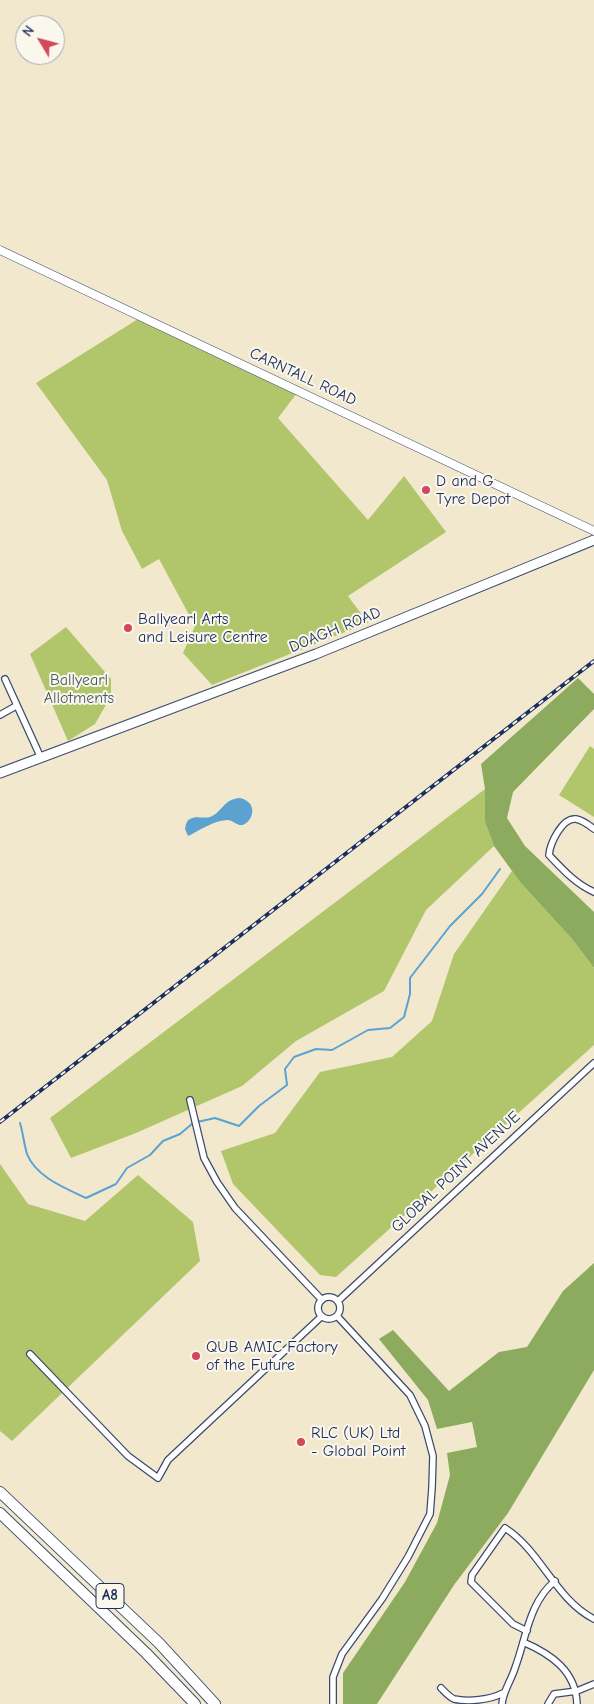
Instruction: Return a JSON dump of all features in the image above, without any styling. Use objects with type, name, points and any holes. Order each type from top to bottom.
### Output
[{"type":"highway","name":"A8","points":[[0,1492],[159,1643],[215,1704]]},
{"type":"highway","name":"A8","points":[[0,1513],[139,1646],[195,1704]]},
{"type":"main road","name":"DOAGH ROAD","points":[[0,773],[325,651],[594,540]]},
{"type":"street","name":"CARNTALL ROAD","points":[[0,250],[594,531]]},
{"type":"street","points":[[5,679],[41,758]]},
{"type":"street","points":[[0,715],[16,706]]},
{"type":"street","points":[[594,829],[578,819],[569,819],[550,846],[549,855],[568,875],[583,887],[594,892]]},
{"type":"street","name":"GLOBAL POINT AVENUE","points":[[338,1301],[594,1063]]},
{"type":"street","points":[[190,1100],[204,1158],[217,1182],[235,1208],[322,1300]]},
{"type":"street","points":[[330,1297],[338,1301],[340,1307],[337,1316],[329,1319],[320,1314],[318,1306],[322,1300],[330,1297]]},
{"type":"street","points":[[30,1354],[128,1456],[158,1478],[168,1460],[322,1316]]},
{"type":"street","points":[[333,1704],[333,1677],[339,1660],[377,1606],[402,1566],[430,1514],[433,1464],[433,1456],[425,1426],[410,1395],[337,1316]]},
{"type":"street","points":[[527,1631],[513,1624],[471,1582],[472,1575],[505,1528],[517,1535],[572,1603],[594,1620]]},
{"type":"street","points":[[502,1704],[503,1693],[515,1668],[539,1599],[555,1581]]},
{"type":"street","points":[[523,1642],[540,1649],[566,1672],[576,1691],[577,1704]]},
{"type":"street","points":[[548,1704],[554,1694],[576,1691],[594,1684]]},
{"type":"street","points":[[441,1688],[454,1699],[486,1699],[503,1693]]},
{"type":"green space","points":[[138,319],[297,393],[278,418],[368,520],[404,476],[446,532],[348,596],[368,623],[212,685],[183,653],[195,626],[159,559],[142,569],[122,531],[107,480],[36,383]]},
{"type":"green space","name":"Ballyearl Allotments","points":[[66,627],[111,679],[111,696],[95,724],[68,741],[30,654]]},
{"type":"green space","points":[[578,678],[594,694],[594,709],[513,792],[507,818],[525,846],[594,912],[594,968],[572,939],[520,882],[494,846],[485,822],[485,789],[481,764]]},
{"type":"green space","points":[[590,746],[594,749],[594,817],[559,795]]},
{"type":"green space","points":[[485,789],[485,822],[494,846],[426,910],[384,991],[296,1041],[242,1086],[136,1133],[71,1158],[50,1118]]},
{"type":"green space","points":[[512,871],[572,939],[594,968],[594,1045],[336,1277],[320,1275],[233,1184],[221,1151],[275,1133],[320,1072],[392,1057],[432,1021],[454,954]]},
{"type":"green space","points":[[0,1164],[28,1204],[85,1221],[138,1175],[193,1222],[200,1261],[12,1441],[0,1431]]},
{"type":"green space","points":[[594,1263],[594,1370],[508,1513],[454,1585],[377,1704],[343,1704],[343,1673],[405,1582],[437,1523],[450,1475],[447,1453],[477,1447],[472,1422],[437,1429],[428,1400],[379,1339],[393,1330],[449,1391],[499,1352],[527,1347],[563,1291]]},
{"type":"water","points":[[240,798],[250,804],[252,808],[249,821],[240,825],[229,820],[222,821],[211,824],[188,836],[185,829],[186,823],[189,820],[195,817],[210,817],[218,812],[226,803]]},
{"type":"waterway","points":[[197,1122],[215,1118],[239,1126],[259,1106],[287,1085],[285,1069],[294,1057],[316,1049],[332,1050],[368,1030],[390,1028],[404,1017],[410,994],[410,978],[450,926],[482,894],[500,869]]},
{"type":"waterway","points":[[20,1123],[27,1154],[37,1169],[52,1181],[86,1198],[116,1184],[127,1168],[150,1155],[163,1141],[180,1134],[193,1123]]},
{"type":"railway","points":[[0,1122],[594,661]]},
{"type":"place","name":"D and G Tyre Depot","points":[[426,490]]},
{"type":"place","name":"Ballyearl Arts and Leisure Centre","points":[[128,628]]},
{"type":"place","name":"QUB AMIC Factory of the Future","points":[[196,1356]]},
{"type":"place","name":"RLC (UK) Ltd - Global Point","points":[[301,1442]]}]
